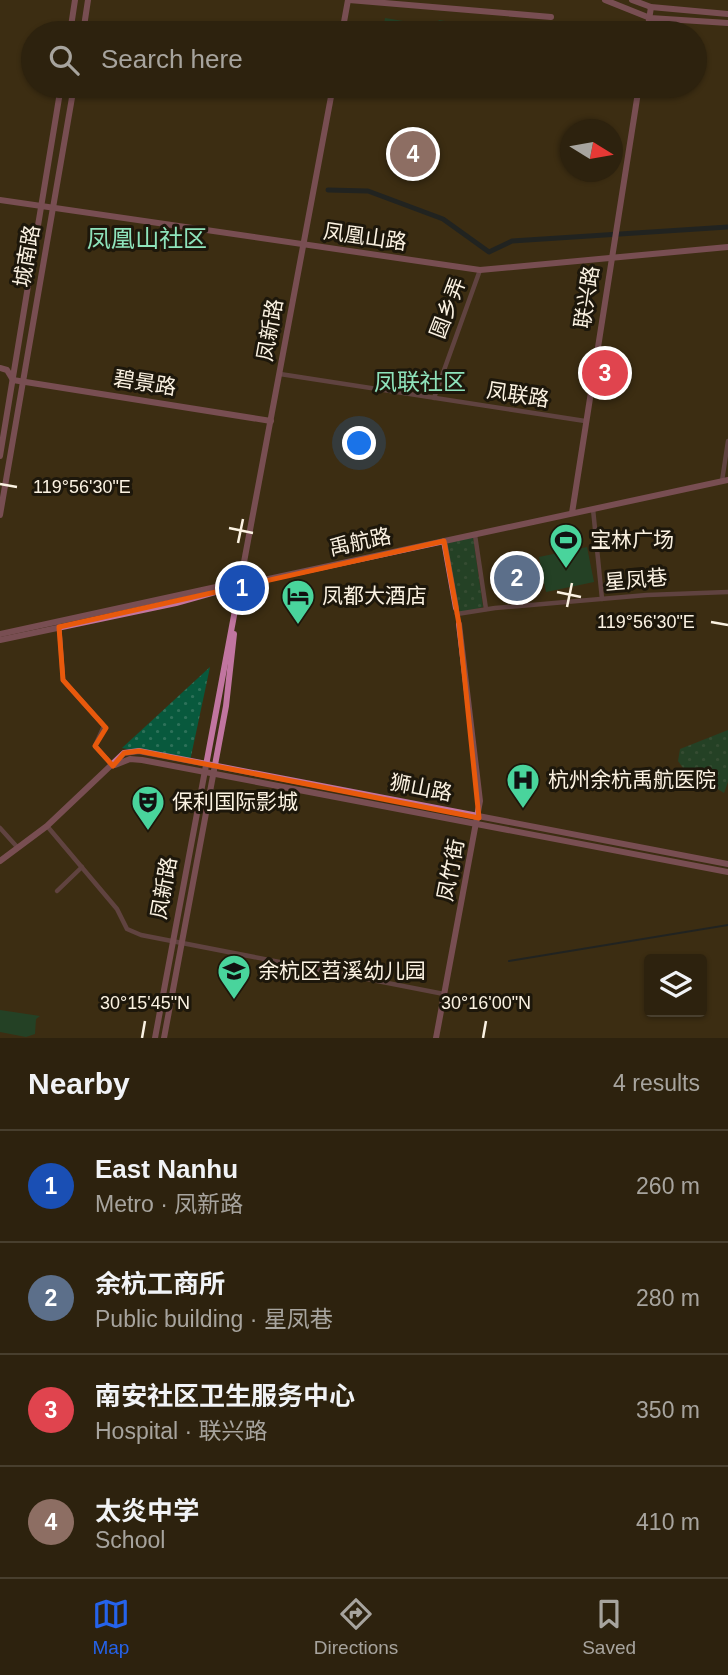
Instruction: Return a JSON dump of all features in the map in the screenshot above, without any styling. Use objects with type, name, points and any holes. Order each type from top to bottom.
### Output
[{"type":"main road","points":[[72,21],[75,0]]},
{"type":"main road","points":[[85,21],[88,0]]},
{"type":"main road","points":[[344,21],[348,0],[551,17]]},
{"type":"main road","points":[[605,0],[650,18],[697,21]]},
{"type":"main road","points":[[632,0],[651,7],[728,14]]},
{"type":"main road","points":[[649,21],[651,7]]},
{"type":"main road","points":[[707,22],[728,23]]},
{"type":"main road","name":"城南路","points":[[0,456],[59,98]]},
{"type":"main road","name":"城南路","points":[[0,515],[72,98]]},
{"type":"main road","name":"凤新路","points":[[155,1038],[203,768],[242,583],[331,98]]},
{"type":"main road","name":"联兴路","points":[[572,511],[637,98]]},
{"type":"main road","name":"凤凰山路","points":[[0,200],[480,270],[728,247]]},
{"type":"main road","points":[[0,368],[7,370],[13,380]]},
{"type":"main road","name":"碧景路","points":[[13,380],[271,421]]},
{"type":"main road","name":"禹航路","points":[[242,583],[725,479]]},
{"type":"main road","name":"禹航路","points":[[0,640],[242,583],[725,479]]},
{"type":"main road","points":[[444,541],[459,612]]},
{"type":"main road","name":"凤新路","points":[[164,1038],[215,766],[242,583]]},
{"type":"main road","name":"禹航路","points":[[0,634],[59,624]]},
{"type":"main road","name":"凤竹街","points":[[436,1038],[479,821],[480,802],[459,624]]},
{"type":"main road","name":"狮山路","points":[[0,861],[47,826],[124,753],[139,751],[203,768],[212,774],[728,864]]},
{"type":"main road","name":"狮山路","points":[[203,768],[215,766],[728,872]]},
{"type":"street","name":"圆乡弄","points":[[434,398],[480,270]]},
{"type":"street","name":"凤联路","points":[[280,374],[585,421]]},
{"type":"street","points":[[725,479],[728,441]]},
{"type":"street","points":[[593,508],[602,599]]},
{"type":"street","points":[[475,534],[486,610]]},
{"type":"street","name":"星凤巷","points":[[459,612],[602,599],[728,592]]},
{"type":"street","points":[[459,612],[459,624]]},
{"type":"street","points":[[59,624],[63,680],[104,726],[95,746],[113,766]]},
{"type":"street","points":[[47,826],[117,909],[127,929],[444,994]]},
{"type":"street","points":[[0,828],[18,848]]},
{"type":"street","points":[[57,891],[82,867]]},
{"type":"highlighted area","points":[[444,541],[459,624],[479,818],[139,751],[124,753],[113,766],[95,746],[106,728],[63,680],[59,627]]},
{"type":"green space","points":[[473,536],[483,607],[460,614],[446,543]]},
{"type":"green space","name":"宝林广场","points":[[587,547],[594,582],[546,592],[539,557]]},
{"type":"green space","points":[[210,667],[190,761],[122,748]]},
{"type":"green space","points":[[728,730],[728,782],[724,793],[683,768],[678,761],[680,749]]},
{"type":"green space","points":[[0,1010],[40,1016],[36,1019],[35,1034],[26,1037],[0,1032]]},
{"type":"waterway","points":[[328,190],[368,191],[443,219],[489,252],[512,241],[728,227]]},
{"type":"waterway","points":[[509,961],[728,925]]},
{"type":"place","name":"太炎中学","points":[[413,154]]},
{"type":"place","name":"南安社区卫生服务中心","points":[[605,373]]},
{"type":"place","name":"宝林广场","points":[[566,570]]},
{"type":"place","name":"余杭工商所","points":[[517,578]]},
{"type":"place","name":"East Nanhu","points":[[242,588]]},
{"type":"place","name":"凤都大酒店","points":[[298,626]]},
{"type":"place","name":"杭州余杭禹航医院","points":[[523,810]]},
{"type":"place","name":"保利国际影城","points":[[148,832]]},
{"type":"place","name":"余杭区苕溪幼儿园","points":[[234,1001]]},
{"type":"district","name":"凤凰山社区","points":[[147,239]]},
{"type":"district","name":"凤联社区","points":[[420,382]]}]
